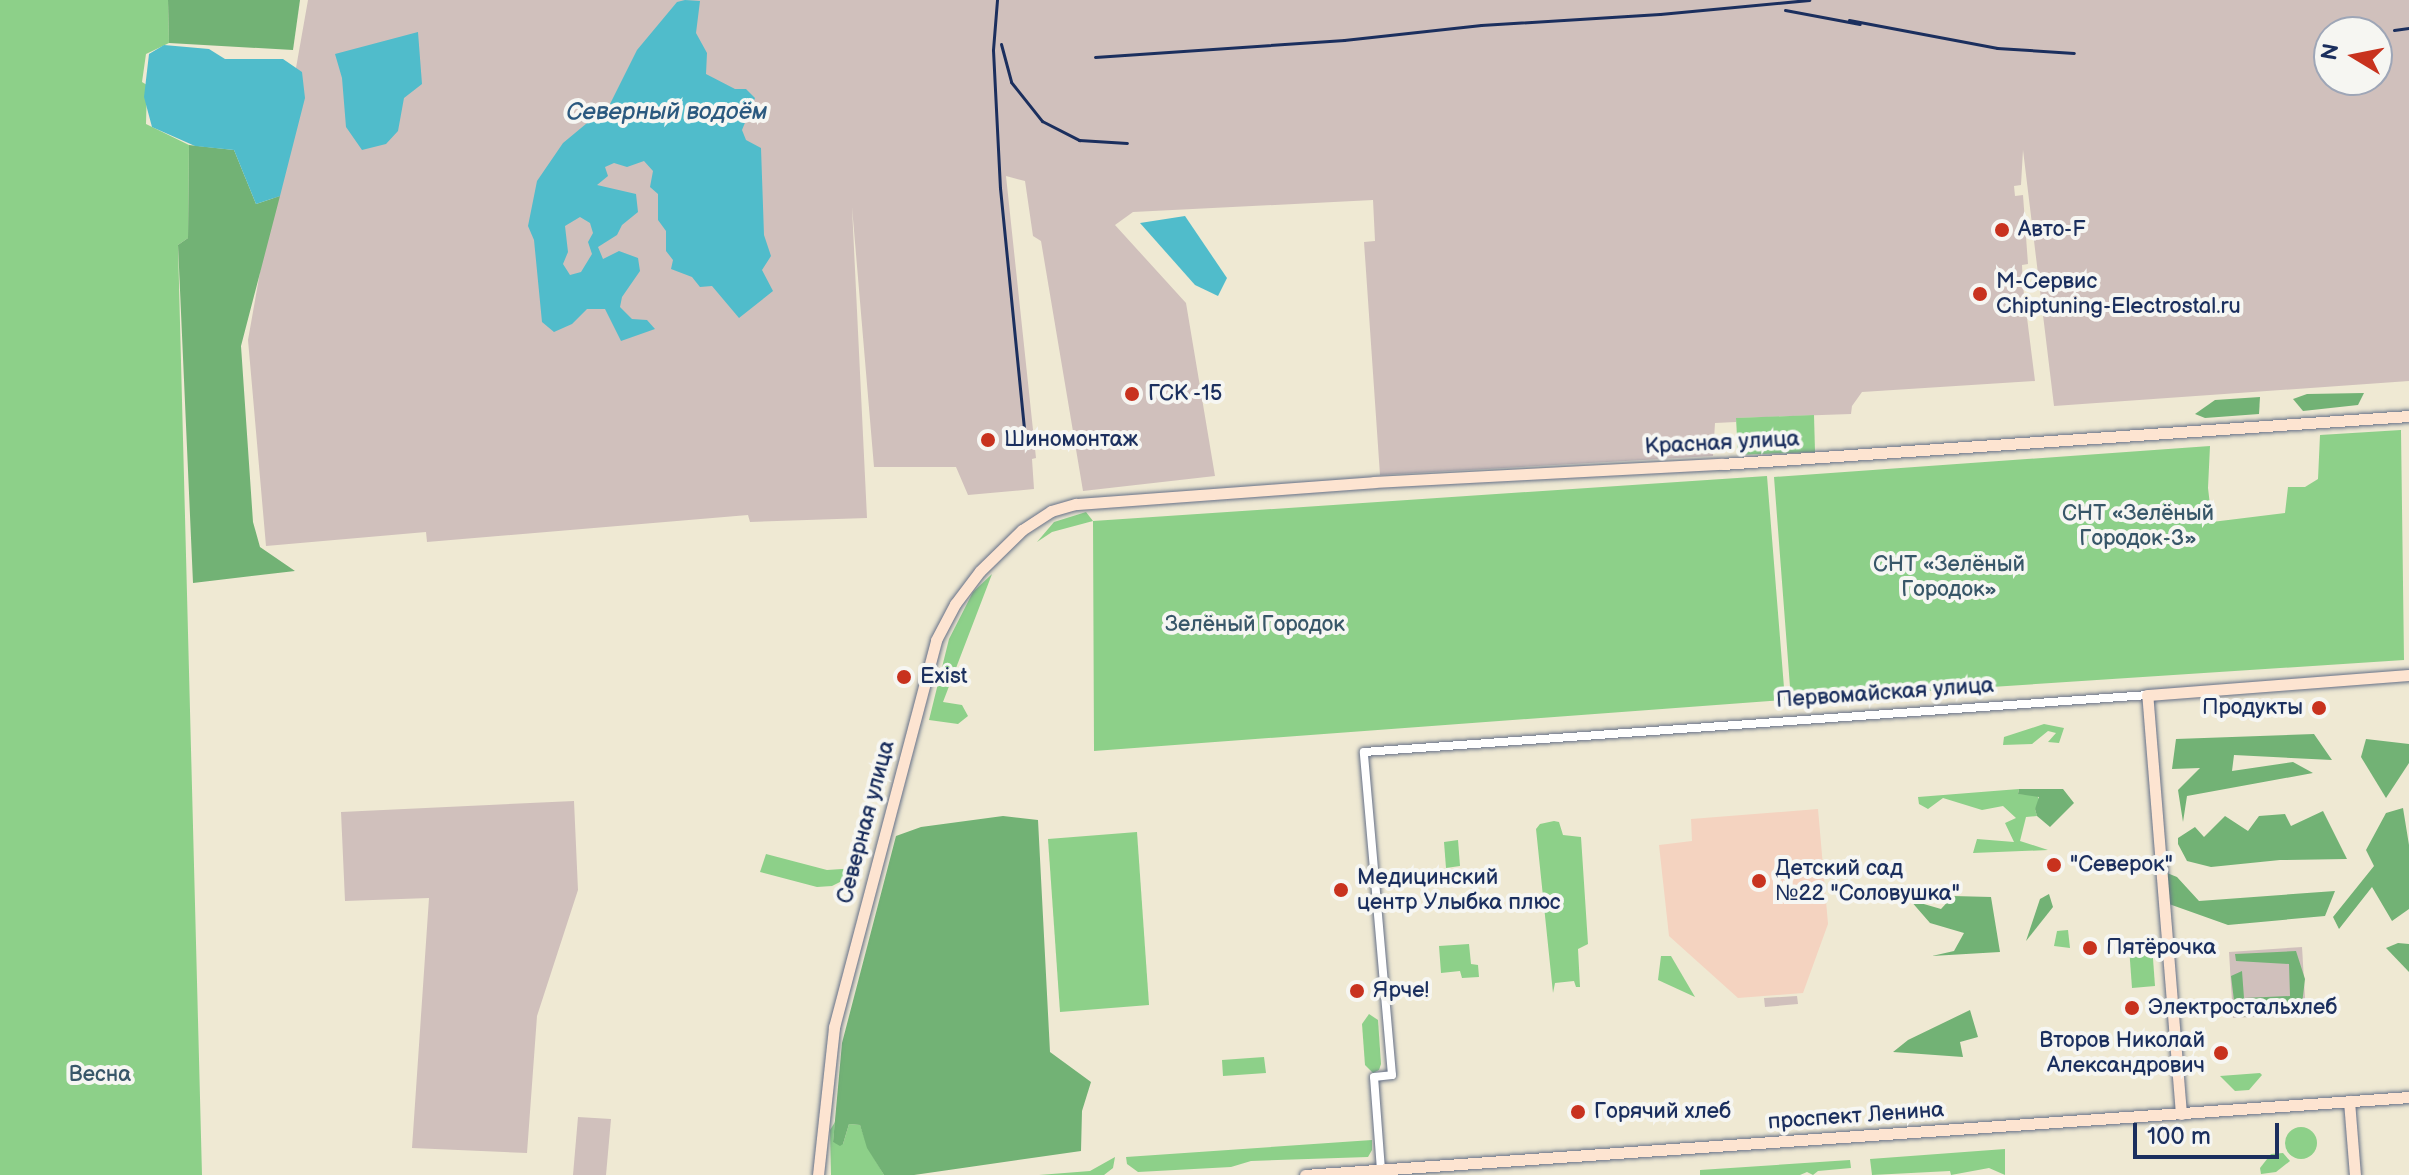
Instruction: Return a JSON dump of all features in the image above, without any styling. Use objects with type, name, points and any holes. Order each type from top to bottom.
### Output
[{"type":"main road","name":"Красная улица","points":[[1039,517],[1076,504],[1176,496],[1722,464],[2409,416]]},
{"type":"main road","name":"Северная улица","points":[[818,1175],[834,1027],[933,650],[955,604],[973,579],[1039,517]]},
{"type":"main road","name":"Первомайская улица","points":[[2147,695],[2409,675]]},
{"type":"main road","points":[[2147,695],[2181,1114]]},
{"type":"main road","name":"проспект Ленина","points":[[1305,1175],[2409,1097]]},
{"type":"main road","points":[[2349,1101],[2355,1175]]},
{"type":"street","name":"Первомайская улица","points":[[1381,1170],[1374,1077],[1392,1075],[1364,752],[2147,695]]},
{"type":"shaded area","points":[[308,0],[2409,0],[2409,381],[2054,406],[2023,150],[2021,185],[2014,186],[2015,196],[2023,195],[2028,264],[2022,265],[2023,286],[2035,381],[1862,392],[1852,406],[1851,414],[1737,418],[1736,422],[1715,423],[1713,456],[1380,475],[1364,242],[1375,241],[1373,200],[1133,212],[1115,225],[1186,303],[1215,476],[1083,491],[1041,241],[1033,236],[1025,181],[1006,176],[1036,458],[1032,459],[1034,489],[968,495],[956,467],[874,467],[852,207],[867,518],[750,522],[748,515],[427,542],[426,532],[266,546],[248,340]]},
{"type":"shaded area","points":[[574,801],[578,890],[537,1016],[527,1153],[412,1148],[429,898],[345,901],[341,812]]},
{"type":"shaded area","points":[[1818,809],[1828,924],[1803,993],[1738,998],[1669,936],[1659,845],[1692,841],[1691,819]]},
{"type":"shaded area","points":[[2302,947],[2306,1014],[2233,1018],[2229,952]]},
{"type":"shaded area","points":[[1797,996],[1798,1004],[1765,1007],[1764,998]]},
{"type":"shaded area","points":[[578,1117],[611,1119],[606,1175],[573,1175]]},
{"type":"green space","name":"Весна","points":[[0,0],[168,0],[169,43],[146,54],[142,82],[147,85],[146,124],[189,145],[188,238],[178,245],[202,1175],[0,1175]]},
{"type":"green space","points":[[168,0],[300,0],[293,50],[169,43]]},
{"type":"green space","points":[[189,145],[234,150],[256,204],[280,196],[241,346],[253,522],[260,547],[295,571],[193,583],[178,245],[188,238]]},
{"type":"green space","points":[[2364,393],[2358,405],[2303,411],[2293,399],[2307,394]]},
{"type":"green space","points":[[2260,397],[2259,414],[2205,418],[2195,414],[2215,400]]},
{"type":"green space","points":[[1814,415],[1815,452],[1738,455],[1736,418]]},
{"type":"green space","points":[[2401,430],[2404,660],[1791,700],[1774,477],[2210,446],[2208,488],[2212,522],[2285,513],[2288,487],[2305,487],[2318,479],[2320,435]]},
{"type":"green space","name":"Зелёный Городок","points":[[1767,476],[1785,700],[1094,751],[1093,521]]},
{"type":"green space","points":[[1086,512],[1093,521],[1052,532],[1037,542],[1054,522]]},
{"type":"green space","points":[[992,574],[943,702],[962,705],[968,716],[958,724],[929,720],[949,639],[973,592]]},
{"type":"green space","points":[[2044,724],[2064,728],[2059,743],[2048,742],[2056,733],[2048,731],[2032,744],[2003,745],[2004,737]]},
{"type":"green space","points":[[2314,734],[2332,760],[2234,755],[2232,771],[2293,762],[2313,773],[2187,796],[2183,822],[2178,790],[2200,768],[2172,769],[2176,739]]},
{"type":"green space","points":[[2366,739],[2409,744],[2409,763],[2386,798],[2361,757]]},
{"type":"green space","points":[[2019,789],[2018,794],[2037,795],[2040,802],[2035,809],[2037,816],[2026,817],[2020,841],[2048,850],[1973,853],[1977,839],[2014,842],[2005,823],[2016,818],[2003,806],[1982,810],[1943,798],[1928,809],[1919,804],[1918,797]]},
{"type":"green space","points":[[2019,789],[2063,789],[2074,803],[2050,827],[2037,816],[2035,809],[2039,797],[2018,794]]},
{"type":"green space","points":[[2403,808],[2409,845],[2409,909],[2392,921],[2372,887],[2339,929],[2333,917],[2374,866],[2366,850],[2386,813]]},
{"type":"green space","points":[[2323,811],[2347,859],[2280,860],[2211,867],[2187,861],[2178,844],[2178,838],[2195,827],[2204,837],[2225,816],[2248,831],[2259,816],[2285,814],[2291,826]]},
{"type":"green space","points":[[1003,816],[1038,820],[1050,1052],[1091,1082],[1082,1111],[1081,1151],[914,1175],[884,1175],[867,1148],[860,1125],[849,1124],[840,1146],[833,1142],[842,1043],[896,836],[921,827]]},
{"type":"green space","points":[[1559,822],[1563,835],[1581,837],[1588,944],[1578,949],[1580,987],[1576,987],[1574,981],[1555,983],[1553,993],[1536,829],[1540,824]]},
{"type":"green space","points":[[1137,832],[1149,1005],[1060,1012],[1048,839]]},
{"type":"green space","points":[[1458,840],[1460,866],[1446,868],[1444,842]]},
{"type":"green space","points":[[766,854],[827,870],[857,868],[856,874],[832,886],[817,887],[760,872]]},
{"type":"green space","points":[[2167,873],[2177,877],[2199,901],[2335,891],[2325,916],[2228,925],[2169,904]]},
{"type":"green space","points":[[2049,894],[2053,907],[2026,941],[2040,899]]},
{"type":"green space","points":[[1953,896],[1991,897],[2000,952],[1932,956],[1954,951],[1964,933],[1930,923],[1910,900],[1941,909]]},
{"type":"green space","points":[[2068,930],[2070,948],[2054,946],[2057,931]]},
{"type":"green space","points":[[2398,943],[2409,944],[2409,972],[2386,948]]},
{"type":"green space","points":[[1469,944],[1471,964],[1478,965],[1479,977],[1462,978],[1460,971],[1441,973],[1439,946]]},
{"type":"green space","points":[[2152,945],[2155,986],[2132,988],[2129,947]]},
{"type":"green space","points":[[2296,951],[2305,979],[2302,1004],[2286,1013],[2236,1017],[2231,976],[2242,971],[2244,998],[2290,996],[2289,964],[2236,961],[2235,954]]},
{"type":"green space","points":[[1661,956],[1671,956],[1695,997],[1658,980]]},
{"type":"green space","points":[[1970,1010],[1978,1037],[1960,1042],[1963,1057],[1893,1052],[1908,1040]]},
{"type":"green space","points":[[1369,1014],[1378,1020],[1381,1064],[1379,1070],[1373,1073],[1365,1065],[1362,1024]]},
{"type":"green space","points":[[1264,1057],[1266,1073],[1223,1076],[1222,1060]]},
{"type":"green space","points":[[2262,1075],[2249,1090],[2235,1091],[2220,1076]]},
{"type":"green space","points":[[835,1122],[833,1142],[843,1144],[849,1124],[860,1125],[868,1148],[884,1175],[831,1175],[830,1130]]},
{"type":"green space","points":[[2301,1127],[2313,1131],[2317,1143],[2313,1155],[2301,1159],[2289,1155],[2285,1143],[2289,1131]]},
{"type":"green space","points":[[1372,1140],[1368,1157],[1251,1161],[1231,1167],[1138,1172],[1127,1164],[1126,1157]]},
{"type":"green space","points":[[2005,1149],[2005,1175],[1989,1168],[1951,1175],[1950,1171],[1872,1175],[1870,1159]]},
{"type":"green space","points":[[2283,1153],[2290,1161],[2276,1172],[2261,1174],[2260,1168],[2271,1154]]},
{"type":"green space","points":[[1115,1157],[1113,1168],[1104,1175],[1039,1175],[1090,1171]]},
{"type":"green space","points":[[1850,1160],[1851,1168],[1818,1171],[1813,1175],[1807,1172],[1800,1175],[1700,1175],[1700,1170]]},
{"type":"water","name":"Северный водоём","points":[[700,1],[696,33],[707,53],[706,74],[735,89],[746,89],[755,98],[742,130],[746,140],[761,148],[764,235],[771,256],[762,270],[773,291],[739,318],[712,286],[700,287],[692,277],[671,269],[673,260],[666,251],[666,231],[658,220],[658,194],[650,187],[653,171],[644,161],[627,167],[614,163],[605,167],[608,176],[597,185],[636,194],[638,212],[622,225],[617,235],[598,247],[603,259],[619,251],[638,258],[640,271],[622,297],[620,307],[632,319],[647,320],[655,329],[621,341],[605,309],[587,309],[572,324],[554,332],[542,322],[534,240],[528,226],[537,181],[563,143],[610,104],[637,50],[677,2]],"holes":[[[580,217],[590,223],[593,233],[588,242],[592,254],[581,272],[570,275],[563,264],[568,252],[565,226]]]},
{"type":"water","points":[[418,32],[422,84],[404,98],[398,131],[386,144],[362,150],[346,127],[342,78],[335,54]]},
{"type":"water","points":[[164,45],[209,49],[225,59],[283,59],[302,72],[305,98],[280,196],[256,204],[234,150],[195,146],[152,127],[144,97],[149,54]]},
{"type":"water","points":[[1185,216],[1227,278],[1218,296],[1195,285],[1140,223]]},
{"type":"railway","points":[[997,0],[993,50],[1000,188],[1025,438]]},
{"type":"railway","points":[[1095,57],[1344,40],[1481,25],[1660,14],[1809,0]]},
{"type":"railway","points":[[1785,10],[1860,24]]},
{"type":"railway","points":[[1849,20],[1997,48],[2074,53]]},
{"type":"railway","points":[[2394,30],[2409,28]]},
{"type":"railway","points":[[1001,44],[1011,82],[1042,121],[1079,140],[1127,143]]},
{"type":"place","name":"Авто-F","points":[[2002,230]]},
{"type":"place","name":"M-Сервис Chiptuning-Electrostal.ru","points":[[1980,294]]},
{"type":"place","name":"ГСК -15","points":[[1132,394]]},
{"type":"place","name":"Шиномонтаж","points":[[988,440]]},
{"type":"place","name":"Exist","points":[[904,677]]},
{"type":"place","name":"Продукты","points":[[2319,708]]},
{"type":"place","name":"\"Северок\"","points":[[2054,865]]},
{"type":"place","name":"Детский сад №22 \"Соловушка\"","points":[[1759,881]]},
{"type":"place","name":"Медицинский центр Улыбка плюс","points":[[1341,890]]},
{"type":"place","name":"Пятёрочка","points":[[2090,948]]},
{"type":"place","name":"Ярче!","points":[[1357,991]]},
{"type":"place","name":"Электростальхлеб","points":[[2132,1008]]},
{"type":"place","name":"Второв Николай Александрович","points":[[2221,1053]]},
{"type":"place","name":"Горячий хлеб","points":[[1578,1112]]},
{"type":"park label","name":"СНТ «Зелёный Городок-3»","points":[[2138,526]]},
{"type":"park label","name":"СНТ «Зелёный Городок»","points":[[1949,576]]}]
